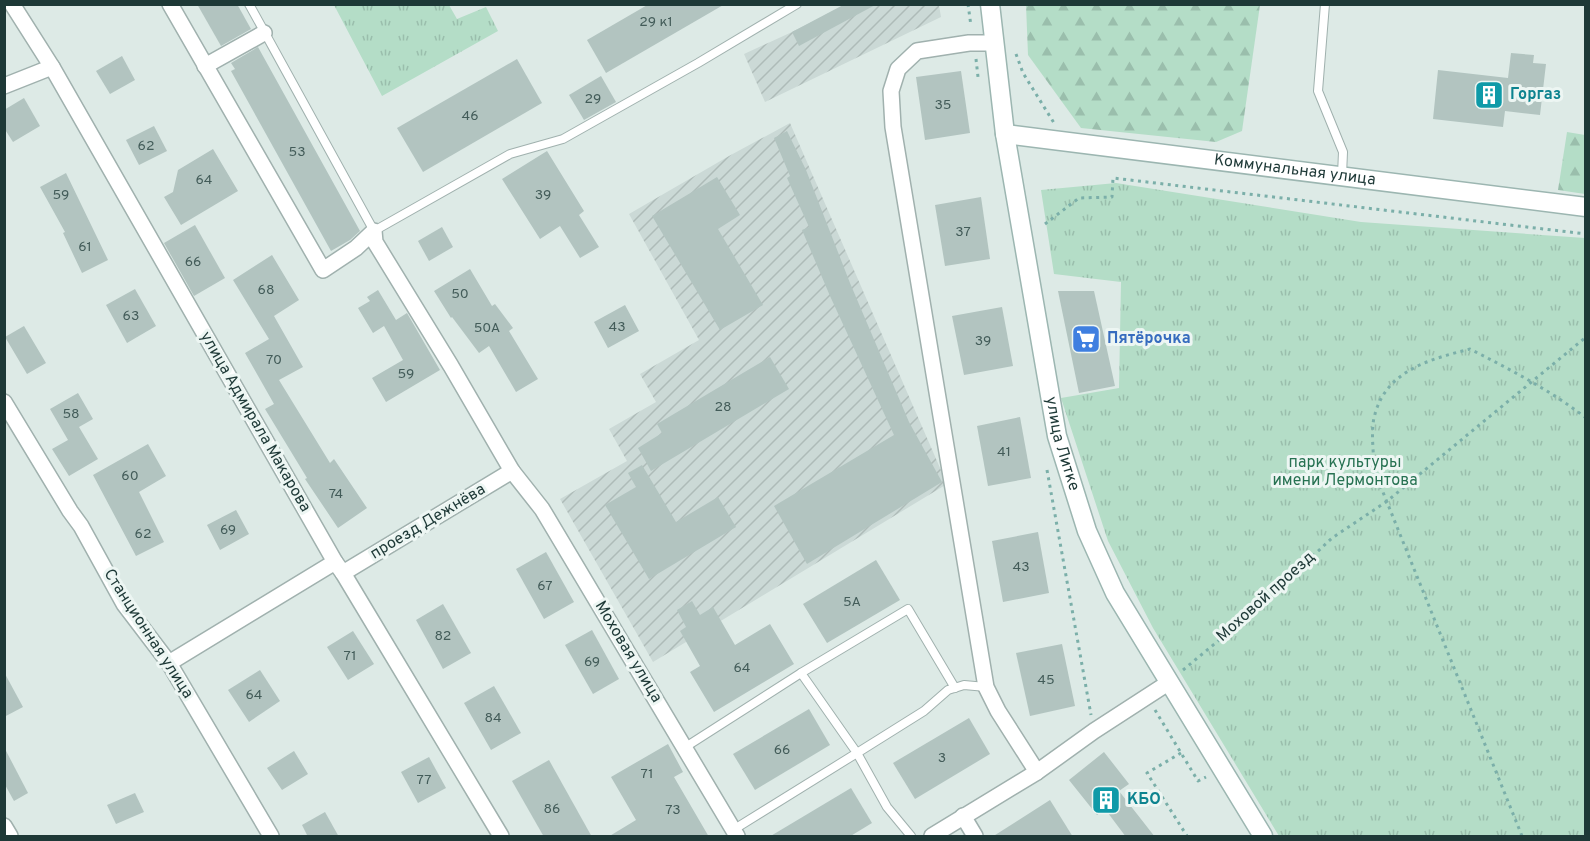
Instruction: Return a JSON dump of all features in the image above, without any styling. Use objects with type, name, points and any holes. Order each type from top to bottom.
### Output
[{"type":"main road","name":"улица Литке","points":[[990,4],[1005,134],[1057,436],[1088,531],[1115,592],[1263,837]]},
{"type":"main road","name":"Коммунальная улица","points":[[1005,134],[1586,207]]},
{"type":"street","name":"улица Адмирала Макарова","points":[[12,4],[52,67],[339,567],[501,837]]},
{"type":"street","points":[[170,4],[323,270],[356,248],[374,231]]},
{"type":"street","points":[[205,66],[264,33]]},
{"type":"street","points":[[995,43],[969,43],[918,51],[898,69],[891,91],[893,127],[986,687],[998,711],[1037,772]]},
{"type":"street","points":[[4,86],[52,67]]},
{"type":"street","name":"Моховая улица","points":[[374,231],[375,242],[452,366],[512,471],[542,509],[735,833]]},
{"type":"street","name":"Станционная улица","points":[[4,402],[52,483],[81,526],[124,604],[170,663],[271,837]]},
{"type":"street","name":"проезд Дежнёва","points":[[170,663],[512,471]]},
{"type":"street","points":[[932,837],[1037,772],[1094,731],[1168,683]]},
{"type":"street","points":[[963,816],[975,837]]},
{"type":"street","points":[[4,826],[10,837]]},
{"type":"lane","points":[[249,4],[374,231],[510,154],[562,139],[698,63],[797,4]]},
{"type":"lane","points":[[1325,4],[1318,90],[1342,152],[1342,176]]},
{"type":"lane","points":[[684,748],[801,673],[908,609],[955,688]]},
{"type":"lane","points":[[801,673],[857,753],[887,807],[911,837]]},
{"type":"lane","points":[[735,833],[924,711],[948,690],[964,685],[986,687]]},
{"type":"path","points":[[1045,224],[1079,198],[1113,197],[1113,178],[1586,234]]},
{"type":"path","name":"Моховой проезд","points":[[1168,683],[1259,607],[1332,538],[1386,502],[1586,337]]},
{"type":"path","points":[[1522,837],[1374,470],[1375,414],[1388,385],[1408,371],[1435,358],[1470,350],[1532,381],[1586,418]]},
{"type":"path","points":[[1147,698],[1198,782],[1212,773]]},
{"type":"path","points":[[1181,753],[1147,773],[1187,837]]},
{"type":"shaded area","points":[[845,5],[939,5],[941,17],[765,102],[744,54]]},
{"type":"shaded area","points":[[790,123],[947,484],[653,662],[560,499],[627,461],[609,429],[656,402],[640,374],[699,340],[629,214]]},
{"type":"green space","points":[[334,5],[449,5],[457,19],[486,7],[498,31],[382,96]]},
{"type":"green space","points":[[1026,5],[1260,5],[1242,131],[1216,142],[1081,128],[1028,55]]},
{"type":"green space","points":[[1567,132],[1585,135],[1585,194],[1558,190]]},
{"type":"green space","name":"парк культуры имени Лермонтова","points":[[1116,183],[1361,222],[1585,238],[1585,836],[1279,836],[1153,628],[1108,541],[1061,398],[1119,388],[1121,282],[1054,274],[1041,190]]},
{"type":"building","points":[[197,4],[237,4],[251,29],[221,46]]},
{"type":"building","points":[[649,4],[725,4],[606,73],[587,40]]},
{"type":"building","points":[[845,4],[877,4],[799,46],[792,32]]},
{"type":"building","points":[[258,47],[360,231],[331,251],[231,71],[235,69],[231,63]]},
{"type":"building","name":"Горгаз","points":[[1511,53],[1534,55],[1533,63],[1546,64],[1540,115],[1505,111],[1503,127],[1433,119],[1438,70],[1508,78]]},
{"type":"building","points":[[122,56],[135,80],[110,94],[96,71]]},
{"type":"building","points":[[517,59],[542,103],[423,172],[397,128]]},
{"type":"building","points":[[961,71],[970,133],[925,140],[916,77]]},
{"type":"building","points":[[601,76],[616,102],[584,120],[569,95]]},
{"type":"building","points":[[24,98],[40,126],[13,142],[4,128],[4,110]]},
{"type":"building","points":[[154,126],[167,151],[139,165],[126,140]]},
{"type":"building","points":[[787,131],[806,170],[850,283],[909,422],[942,482],[807,564],[774,506],[894,435],[802,230],[809,227],[787,178],[790,176],[774,138]]},
{"type":"building","points":[[213,149],[238,191],[181,225],[164,197],[173,192],[178,170]]},
{"type":"building","points":[[547,151],[584,211],[579,215],[599,247],[580,258],[560,226],[540,239],[502,179]]},
{"type":"building","points":[[66,173],[108,260],[82,273],[63,233],[65,232],[40,187]]},
{"type":"building","points":[[717,177],[740,215],[718,229],[763,305],[720,330],[652,216]]},
{"type":"building","points":[[981,197],[990,259],[945,266],[935,205]]},
{"type":"building","points":[[195,225],[225,278],[194,296],[164,243]]},
{"type":"building","points":[[442,227],[453,247],[429,261],[418,241]]},
{"type":"building","points":[[272,255],[299,300],[274,316],[303,367],[279,380],[330,463],[334,459],[367,508],[338,528],[305,479],[307,478],[265,409],[274,404],[245,353],[269,339],[233,280]]},
{"type":"building","points":[[470,269],[492,306],[495,304],[513,328],[509,331],[538,379],[516,392],[489,346],[479,353],[451,318],[434,291]]},
{"type":"building","points":[[135,289],[156,326],[127,343],[106,305]]},
{"type":"building","points":[[378,290],[396,320],[407,313],[440,370],[386,402],[372,378],[403,360],[384,326],[373,333],[358,308],[370,301],[367,297]]},
{"type":"building","name":"Пятёрочка","points":[[1058,291],[1094,291],[1115,386],[1079,393]]},
{"type":"building","points":[[625,305],[639,331],[608,348],[594,322]]},
{"type":"building","points":[[1002,307],[1013,366],[964,375],[952,316]]},
{"type":"building","points":[[24,326],[46,363],[27,374],[5,337]]},
{"type":"building","points":[[770,357],[789,389],[651,471],[638,448],[662,433],[657,424]]},
{"type":"building","points":[[78,393],[93,419],[79,427],[98,459],[69,476],[52,449],[68,440],[50,409]]},
{"type":"building","points":[[1020,417],[1031,478],[988,486],[977,426]]},
{"type":"building","points":[[148,444],[166,476],[139,492],[164,542],[136,556],[93,475]]},
{"type":"building","points":[[642,465],[676,522],[718,497],[736,527],[649,579],[605,505],[636,487],[628,473]]},
{"type":"building","points":[[236,510],[249,534],[220,550],[207,525]]},
{"type":"building","points":[[1038,532],[1049,593],[1003,602],[992,541]]},
{"type":"building","points":[[546,552],[574,602],[544,619],[516,569]]},
{"type":"building","points":[[876,560],[900,600],[827,643],[803,604]]},
{"type":"building","points":[[692,601],[700,615],[713,607],[735,645],[770,624],[794,664],[714,712],[690,672],[700,666],[680,631],[686,627],[677,610]]},
{"type":"building","points":[[443,604],[471,653],[443,669],[416,620]]},
{"type":"building","points":[[592,630],[619,679],[593,694],[565,645]]},
{"type":"building","points":[[353,631],[374,664],[348,680],[327,647]]},
{"type":"building","points":[[1062,644],[1075,706],[1030,716],[1016,653]]},
{"type":"building","points":[[260,670],[280,701],[249,722],[228,690]]},
{"type":"building","points":[[4,672],[23,707],[4,717]]},
{"type":"building","points":[[494,686],[521,733],[491,750],[464,703]]},
{"type":"building","points":[[809,709],[830,745],[755,790],[733,754]]},
{"type":"building","points":[[969,718],[990,754],[915,799],[893,763]]},
{"type":"building","points":[[668,744],[683,772],[674,777],[709,837],[608,837],[636,820],[611,777]]},
{"type":"building","points":[[4,747],[28,793],[14,801],[4,783]]},
{"type":"building","points":[[294,751],[308,774],[282,790],[267,768]]},
{"type":"building","name":"КБО","points":[[1104,752],[1129,784],[1119,791],[1155,837],[1126,837],[1105,809],[1097,815],[1069,780]]},
{"type":"building","points":[[429,757],[446,788],[418,803],[401,772]]},
{"type":"building","points":[[549,760],[592,837],[544,837],[512,781]]},
{"type":"building","points":[[851,788],[872,823],[849,837],[769,837]]},
{"type":"building","points":[[135,793],[144,812],[116,824],[107,805]]},
{"type":"building","points":[[1050,800],[1073,837],[992,837]]},
{"type":"building","points":[[325,812],[339,837],[308,837],[302,825]]},
{"type":"place","name":"Горгаз","points":[[1489,95]]},
{"type":"place","name":"Пятёрочка","points":[[1086,339]]},
{"type":"place","name":"КБО","points":[[1106,800]]}]
